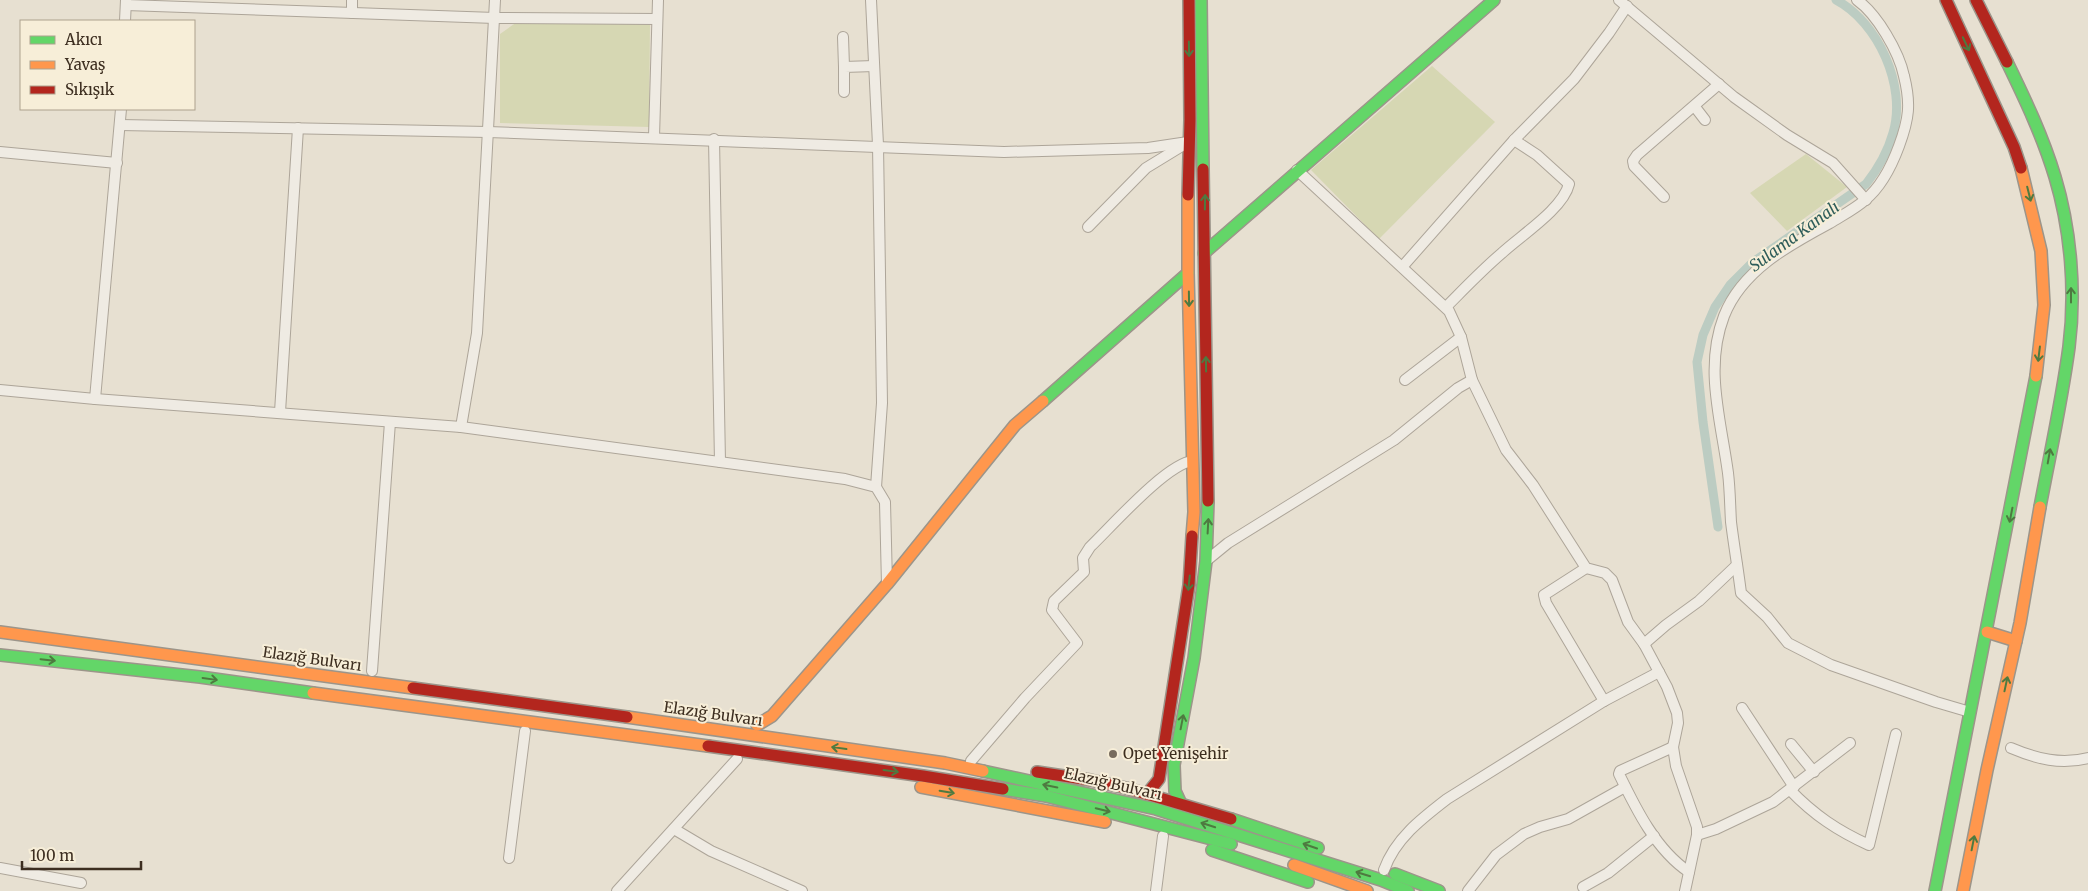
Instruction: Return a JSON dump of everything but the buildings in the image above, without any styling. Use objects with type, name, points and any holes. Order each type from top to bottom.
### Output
[{"type":"main road","points":[[1147,794],[1159,779],[1189,584],[1194,512],[1188,273],[1188,142],[1190,120],[1188,0]]},
{"type":"main road","points":[[1181,804],[1175,791],[1174,765],[1194,658],[1206,561],[1208,515],[1202,0]]},
{"type":"main road","points":[[1204,253],[1494,0]]},
{"type":"main road","points":[[1936,891],[2034,393],[2044,305],[2041,251],[2026,182],[2014,146],[1946,0]]},
{"type":"main road","points":[[1963,891],[2016,641],[2069,346],[2072,274],[2061,201],[2049,156],[2036,124],[1976,0]]},
{"type":"main road","points":[[757,725],[774,721],[1015,425],[1188,273]]},
{"type":"main road","name":"Elazığ Bulvarı","points":[[0,632],[749,734],[945,763],[1156,809],[1381,880],[1408,891]]},
{"type":"main road","points":[[1987,632],[2016,641]]},
{"type":"main road","points":[[80,643],[172,647],[372,671],[757,725],[1098,781],[1221,815],[1384,870],[1439,891]]},
{"type":"main road","name":"Elazığ Bulvarı","points":[[0,655],[200,678],[913,774],[1046,796],[1170,826],[1268,855],[1367,891]]},
{"type":"main road","points":[[85,664],[182,686],[737,759],[849,778]]},
{"type":"main road","points":[[901,785],[1137,829],[1246,860],[1333,891]]},
{"type":"street","points":[[352,0],[352,13]]},
{"type":"street","points":[[462,427],[477,333],[495,0]]},
{"type":"street","points":[[654,137],[658,0]]},
{"type":"street","points":[[871,0],[878,145],[882,403],[876,487],[885,502],[887,584]]},
{"type":"street","points":[[1857,0],[1871,13],[1891,45],[1903,73],[1909,97],[1908,116],[1894,158],[1882,180],[1864,197],[1783,250],[1755,271],[1731,299],[1724,315],[1718,337],[1714,380],[1728,474],[1731,521],[1741,593],[1767,617],[1788,643],[1849,672],[1970,712]]},
{"type":"street","points":[[125,20],[126,2],[495,18],[658,19]]},
{"type":"street","points":[[1403,266],[1514,140],[1574,79],[1610,33],[1623,3],[1734,97],[1786,134],[1833,163],[1864,197]]},
{"type":"street","points":[[842,37],[844,92]]},
{"type":"street","points":[[844,68],[874,66]]},
{"type":"street","points":[[1664,196],[1634,166],[1633,161],[1636,155],[1695,107],[1718,84]]},
{"type":"street","points":[[1695,107],[1705,120]]},
{"type":"street","points":[[95,399],[121,110]]},
{"type":"street","points":[[120,125],[654,137],[878,145],[1004,152],[1148,148],[1188,142]]},
{"type":"street","points":[[280,412],[298,128]]},
{"type":"street","points":[[714,139],[720,462]]},
{"type":"street","points":[[1446,307],[1502,253],[1548,214],[1567,190],[1569,184],[1536,155],[1514,140]]},
{"type":"street","points":[[1088,227],[1146,168],[1188,142]]},
{"type":"street","points":[[0,152],[117,163]]},
{"type":"street","points":[[1297,170],[1446,307],[1461,338],[1472,380],[1506,450],[1533,485],[1586,568],[1605,573],[1612,580],[1628,622],[1644,644],[1678,712],[1678,723],[1673,746],[1676,766],[1695,820],[1697,835],[1686,891]]},
{"type":"street","points":[[1405,380],[1461,338]]},
{"type":"street","points":[[1206,561],[1228,543],[1394,440],[1458,388],[1472,380]]},
{"type":"street","points":[[0,390],[462,427],[846,479],[876,487]]},
{"type":"street","points":[[372,671],[390,422]]},
{"type":"street","points":[[971,761],[1077,643],[1051,606],[1084,572],[1083,558],[1090,546],[1160,479],[1179,465],[1193,462]]},
{"type":"street","points":[[1644,644],[1699,601],[1737,565]]},
{"type":"street","points":[[1586,568],[1544,594],[1546,603],[1604,701]]},
{"type":"street","points":[[1384,870],[1402,838],[1423,817],[1446,799],[1604,701],[1659,672]]},
{"type":"street","points":[[1742,708],[1792,789],[1806,806],[1825,822],[1869,845],[1896,734]]},
{"type":"street","points":[[509,858],[525,731]]},
{"type":"street","points":[[1697,835],[1716,829],[1773,802],[1850,743]]},
{"type":"street","points":[[1791,744],[1814,772]]},
{"type":"street","points":[[1673,746],[1620,771],[1618,774],[1654,836],[1676,863],[1690,872]]},
{"type":"street","points":[[2011,748],[2054,761],[2088,758]]},
{"type":"street","points":[[617,891],[737,759]]},
{"type":"street","points":[[1468,891],[1496,855],[1524,834],[1568,819],[1590,806],[1609,798],[1625,787]]},
{"type":"street","points":[[674,829],[711,851],[802,891]]},
{"type":"street","points":[[1156,891],[1163,836]]},
{"type":"street","points":[[1583,887],[1608,873],[1654,836]]},
{"type":"street","points":[[0,868],[81,883]]},
{"type":"green space","points":[[517,22],[650,24],[649,127],[500,123],[500,34]]},
{"type":"green space","points":[[1432,66],[1495,122],[1379,239],[1311,170]]},
{"type":"green space","points":[[1806,154],[1847,187],[1787,231],[1750,193]]},
{"type":"waterway","name":"Sulama Kanalı","points":[[1718,527],[1703,422],[1697,362],[1703,335],[1715,307],[1730,285],[1753,262],[1866,184],[1882,160],[1893,133],[1896,115],[1896,95],[1885,57],[1865,23],[1836,0]]},
{"type":"traffic: fast","points":[[1201,0],[1203,169]]},
{"type":"traffic: fast","points":[[1204,253],[1494,0]]},
{"type":"traffic: fast","points":[[2007,62],[2027,104],[2055,177],[2065,218],[2071,261],[2072,305],[2069,347],[2040,507]]},
{"type":"traffic: fast","points":[[1043,401],[1188,273]]},
{"type":"traffic: fast","points":[[1935,891],[2036,376]]},
{"type":"traffic: fast","points":[[1181,804],[1175,791],[1174,765],[1194,658],[1206,561],[1208,501]]},
{"type":"traffic: fast","points":[[0,655],[200,677],[313,693]]},
{"type":"traffic: fast","points":[[983,771],[1156,809],[1381,880],[1408,891]]},
{"type":"traffic: fast","points":[[1003,789],[1046,796],[1231,844]]},
{"type":"traffic: fast","points":[[1231,819],[1318,848]]},
{"type":"traffic: fast","points":[[1212,850],[1308,882]]},
{"type":"traffic: fast","points":[[1395,874],[1439,891]]},
{"type":"traffic: slow","points":[[2021,168],[2041,251],[2044,305],[2036,376]]},
{"type":"traffic: slow","points":[[1188,195],[1194,512],[1192,536]]},
{"type":"traffic: slow","points":[[757,725],[772,716],[887,584],[1015,425],[1043,401]]},
{"type":"traffic: slow","points":[[1963,891],[1987,770],[2020,623],[2040,507]]},
{"type":"traffic: slow","points":[[0,632],[413,688]]},
{"type":"traffic: slow","points":[[1987,632],[2016,641]]},
{"type":"traffic: slow","points":[[313,693],[708,746]]},
{"type":"traffic: slow","points":[[627,717],[945,763],[983,771]]},
{"type":"traffic: slow","points":[[921,787],[1105,822]]},
{"type":"traffic: slow","points":[[1294,865],[1367,891]]},
{"type":"traffic: jam","points":[[1188,195],[1190,120],[1189,0]]},
{"type":"traffic: jam","points":[[1946,0],[2014,147],[2021,168]]},
{"type":"traffic: jam","points":[[1976,0],[2007,62]]},
{"type":"traffic: jam","points":[[1203,169],[1208,501]]},
{"type":"traffic: jam","points":[[1147,794],[1159,779],[1189,585],[1192,536]]},
{"type":"traffic: jam","points":[[413,688],[627,717]]},
{"type":"traffic: jam","points":[[708,746],[1003,789]]},
{"type":"traffic: jam","points":[[1037,772],[1090,780],[1126,788],[1231,819]]},
{"type":"place","name":"Opet Yenişehir","points":[[1113,754]]}]
